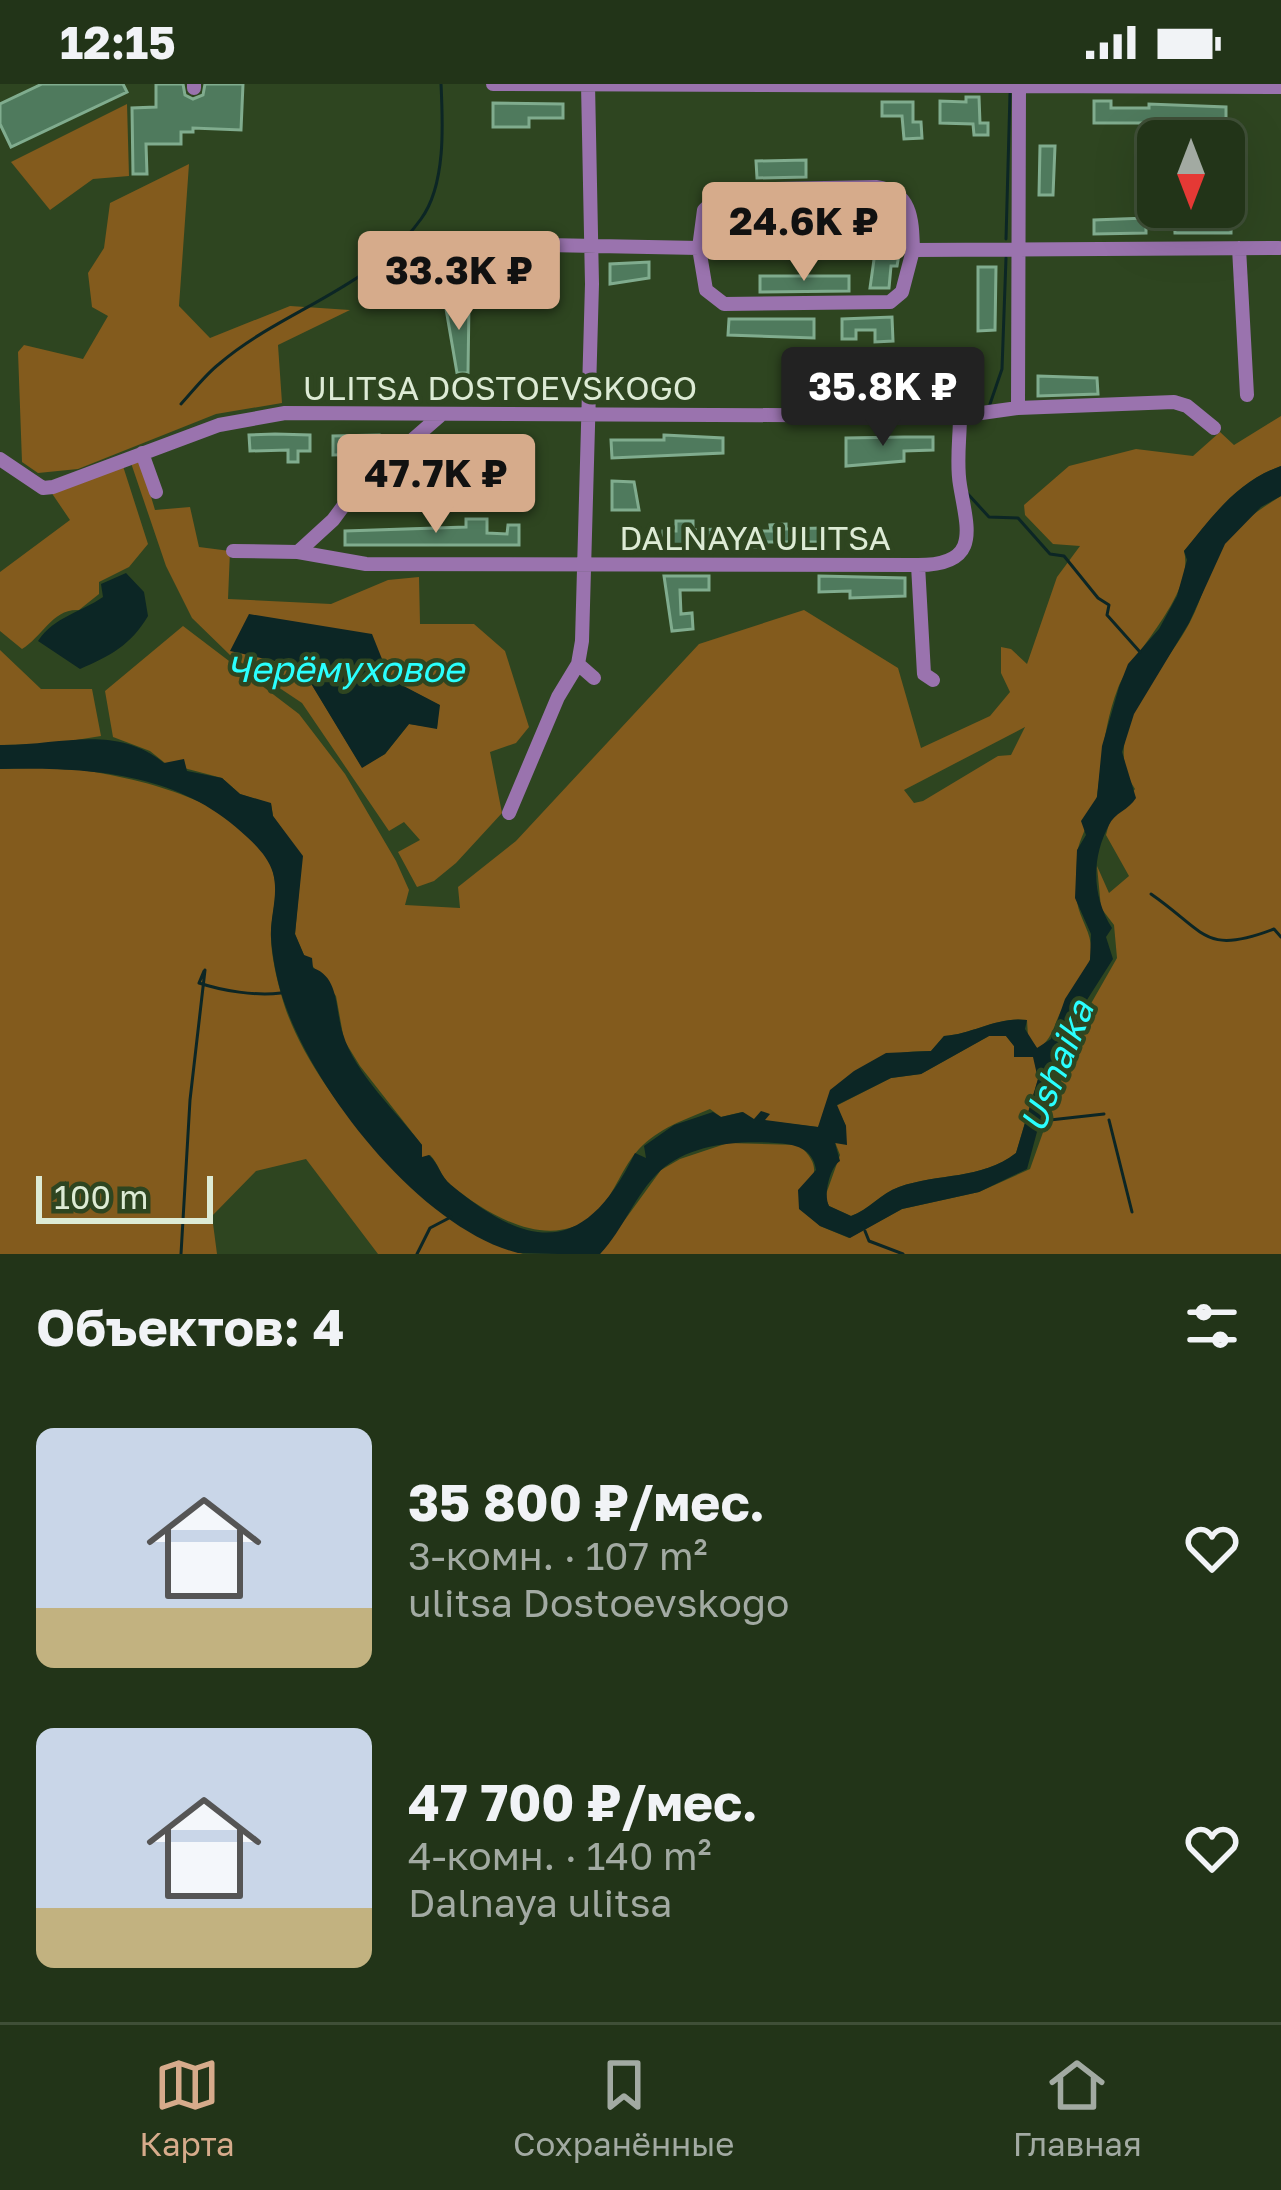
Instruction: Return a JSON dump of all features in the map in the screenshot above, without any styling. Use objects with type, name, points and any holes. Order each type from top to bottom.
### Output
[{"type":"street","points":[[493,84],[1281,87]]},
{"type":"street","points":[[509,813],[558,698],[578,664],[588,415],[588,85]]},
{"type":"street","points":[[1018,408],[1019,85]]},
{"type":"street","points":[[875,187],[895,192],[908,207],[913,250],[902,292],[890,302],[724,304],[706,290],[699,248],[704,210],[725,190],[875,187]]},
{"type":"street","points":[[447,243],[699,248]]},
{"type":"street","points":[[1239,248],[1246,395]]},
{"type":"street","points":[[913,250],[1280,248]]},
{"type":"street","name":"ULITSA DOSTOEVSKOGO","points":[[0,459],[43,488],[53,487],[219,425],[285,413],[960,416],[1018,408],[1174,403],[1187,406],[1214,428]]},
{"type":"street","points":[[298,552],[356,489],[442,414]]},
{"type":"street","points":[[933,680],[924,674],[919,638],[918,566],[947,562],[965,548],[969,515],[959,483],[960,416]]},
{"type":"street","points":[[142,453],[156,492]]},
{"type":"street","name":"DALNAYA ULITSA","points":[[232,551],[298,552],[365,563],[918,566]]},
{"type":"street","points":[[578,664],[594,679]]},
{"type":"shaded area","points":[[127,104],[129,176],[93,179],[50,210],[11,162]]},
{"type":"shaded area","points":[[189,164],[179,306],[210,338],[290,306],[350,310],[278,345],[282,403],[216,414],[78,469],[38,473],[22,462],[18,352],[24,345],[83,359],[108,316],[92,307],[88,273],[104,248],[110,203]]},
{"type":"shaded area","points":[[1281,416],[1281,466],[1238,491],[1184,551],[1181,585],[1118,688],[1095,804],[1077,856],[1077,902],[1091,954],[1047,1041],[1038,1049],[1028,1037],[1027,1020],[1006,1021],[944,1036],[931,1051],[889,1055],[861,1069],[818,1127],[749,1119],[742,1112],[721,1117],[710,1109],[647,1142],[598,1211],[562,1230],[503,1219],[451,1185],[430,1155],[422,1158],[422,1145],[344,1040],[336,996],[304,955],[295,934],[302,857],[273,816],[271,804],[240,794],[222,778],[165,763],[150,751],[113,737],[105,691],[183,626],[299,714],[345,774],[396,861],[409,890],[405,905],[460,908],[458,887],[516,841],[699,644],[804,610],[898,668],[921,748],[990,716],[1010,692],[1001,673],[1001,647],[1011,649],[1027,664],[1057,577],[1080,546],[1053,544],[1025,515],[1024,505],[1069,466],[1136,449],[1193,456],[1220,432],[1234,445]],"holes":[[[1025,727],[1011,755],[998,756],[923,801],[914,803],[904,790]]]},
{"type":"shaded area","points":[[140,460],[155,510],[190,507],[199,547],[230,551],[228,599],[331,604],[388,580],[419,577],[420,624],[474,624],[505,651],[529,727],[516,743],[490,752],[502,813],[434,881],[417,887],[398,852],[420,840],[404,822],[389,831],[302,703],[230,655],[192,618],[166,566],[131,463]],"holes":[[[301,667],[390,679],[439,705],[437,728],[409,724],[385,754],[362,767]]]},
{"type":"shaded area","points":[[122,463],[148,544],[129,567],[99,582],[99,594],[79,610],[55,618],[22,649],[0,631],[0,572],[70,520],[51,492]]},
{"type":"shaded area","points":[[1281,496],[1281,1254],[600,1254],[661,1170],[728,1143],[799,1145],[814,1168],[799,1208],[820,1226],[849,1238],[902,1209],[979,1192],[1030,1169],[1074,1045],[1072,1037],[1117,958],[1114,925],[1101,908],[1097,866],[1109,893],[1129,876],[1106,835],[1110,820],[1135,789],[1125,768],[1129,724],[1190,622],[1224,544],[1243,523]]},
{"type":"shaded area","points":[[0,650],[41,689],[92,689],[101,736],[0,745]]},
{"type":"shaded area","points":[[58,767],[116,776],[184,795],[242,827],[262,849],[274,876],[271,938],[275,971],[295,1031],[316,1070],[376,1148],[412,1184],[487,1238],[523,1254],[378,1254],[306,1159],[256,1171],[212,1216],[217,1254],[0,1254],[0,769]]},
{"type":"shaded area","points":[[989,1036],[1006,1036],[1015,1057],[1034,1057],[1038,1079],[1016,1153],[988,1168],[899,1187],[851,1216],[829,1206],[825,1197],[840,1155],[835,1142],[846,1126],[836,1106],[891,1078],[921,1074]]},
{"type":"water","name":"Ushaika","points":[[1281,466],[1281,496],[1261,507],[1225,544],[1189,623],[1134,714],[1122,752],[1136,798],[1111,821],[1097,864],[1101,903],[1112,928],[1106,937],[1113,959],[1085,1003],[1080,1027],[1084,1029],[1077,1035],[1073,1054],[1052,1076],[1027,1169],[979,1192],[902,1209],[850,1238],[820,1226],[799,1209],[798,1190],[816,1170],[807,1152],[761,1142],[714,1146],[672,1162],[651,1180],[600,1254],[518,1253],[481,1239],[409,1186],[345,1114],[319,1074],[281,992],[271,937],[273,873],[251,841],[221,815],[163,786],[99,772],[0,769],[0,745],[106,740],[126,743],[164,763],[184,759],[187,771],[222,778],[240,794],[271,803],[273,816],[303,856],[295,934],[304,955],[312,958],[313,968],[332,987],[343,1034],[357,1064],[422,1145],[422,1157],[429,1155],[451,1185],[507,1223],[555,1232],[577,1225],[597,1210],[635,1153],[646,1158],[644,1146],[674,1125],[713,1112],[721,1117],[743,1112],[754,1119],[761,1111],[770,1114],[765,1120],[818,1127],[830,1090],[886,1053],[931,1051],[944,1036],[1016,1019],[1027,1020],[1025,1029],[1037,1048],[1051,1039],[1065,999],[1090,960],[1091,934],[1075,898],[1077,850],[1086,835],[1081,821],[1097,797],[1102,746],[1119,687],[1128,664],[1159,629],[1177,596],[1187,560],[1184,551],[1226,502]],"holes":[[[989,1036],[1006,1036],[1014,1046],[1014,1057],[1033,1057],[1038,1079],[1016,1153],[988,1168],[899,1187],[851,1216],[829,1206],[828,1182],[840,1161],[835,1143],[847,1145],[846,1126],[837,1105],[891,1078],[921,1074]]]},
{"type":"water","points":[[126,573],[144,592],[148,616],[119,648],[80,669],[38,641],[60,620],[103,597],[101,584]]},
{"type":"water","name":"Черёмуховое","points":[[249,614],[372,634],[390,679],[440,705],[437,729],[409,724],[385,754],[362,768],[301,667],[230,651]]},
{"type":"building","points":[[42,84],[123,84],[127,92],[11,147],[0,124],[0,104]]},
{"type":"building","points":[[156,84],[183,84],[185,95],[193,99],[203,95],[205,84],[243,84],[241,130],[193,128],[193,132],[181,132],[181,144],[146,144],[147,174],[133,174],[132,108],[156,107]]},
{"type":"building","points":[[966,97],[979,97],[980,123],[988,123],[988,135],[974,135],[973,124],[940,123],[940,101],[966,102]]},
{"type":"building","points":[[1094,101],[1111,101],[1111,108],[1149,108],[1149,104],[1226,107],[1226,120],[1094,123]]},
{"type":"building","points":[[882,102],[913,102],[913,122],[921,122],[922,138],[904,139],[902,116],[882,116]]},
{"type":"building","points":[[493,103],[563,104],[563,118],[529,118],[529,127],[493,127]]},
{"type":"building","points":[[1040,146],[1055,146],[1053,195],[1039,195]]},
{"type":"building","points":[[806,160],[806,177],[757,178],[756,161]]},
{"type":"building","points":[[751,204],[764,204],[764,238],[712,236],[717,213],[751,213]]},
{"type":"building","points":[[1137,218],[1137,228],[1146,228],[1146,233],[1094,234],[1094,220]]},
{"type":"building","points":[[1175,228],[1231,228],[1231,233],[1175,233]]},
{"type":"building","points":[[878,231],[897,231],[900,249],[897,266],[891,266],[889,288],[870,288]]},
{"type":"building","points":[[649,262],[649,278],[610,284],[610,264]]},
{"type":"building","points":[[978,267],[996,267],[995,330],[978,331]]},
{"type":"building","points":[[760,276],[849,276],[849,291],[760,292]]},
{"type":"building","points":[[469,302],[468,373],[457,373],[445,303]]},
{"type":"building","points":[[892,317],[893,341],[875,342],[875,330],[856,330],[856,339],[842,339],[842,319]]},
{"type":"building","points":[[729,319],[814,319],[814,338],[728,335]]},
{"type":"building","points":[[1038,376],[1097,378],[1098,394],[1038,396]]},
{"type":"building","points":[[801,377],[852,379],[853,393],[801,394]]},
{"type":"building","points":[[249,435],[310,435],[310,451],[298,451],[298,462],[288,462],[288,450],[250,451]]},
{"type":"building","points":[[379,435],[378,454],[333,455],[333,436]]},
{"type":"building","points":[[664,435],[723,438],[723,453],[612,458],[611,440],[664,440]]},
{"type":"building","points":[[462,436],[523,437],[523,454],[489,454],[489,463],[461,463]]},
{"type":"building","points":[[933,437],[933,450],[904,451],[904,461],[846,466],[846,438]]},
{"type":"building","points":[[612,481],[634,482],[639,510],[612,510]]},
{"type":"building","points":[[466,519],[487,519],[487,533],[507,534],[508,525],[519,525],[519,545],[345,545],[345,531],[466,527]]},
{"type":"building","points":[[676,521],[693,521],[693,530],[718,529],[718,545],[663,545],[663,531],[676,531]]},
{"type":"building","points":[[786,524],[786,529],[822,528],[822,542],[760,542],[760,547],[744,547],[744,531],[771,531],[770,525]]},
{"type":"building","points":[[664,576],[709,576],[709,590],[680,590],[681,614],[692,613],[693,629],[672,631]]},
{"type":"building","points":[[819,576],[905,578],[905,596],[850,598],[850,591],[819,592]]},
{"type":"waterway","points":[[181,404],[243,345],[377,264],[421,219],[439,172],[441,84]]},
{"type":"waterway","points":[[1006,239],[1010,94]]},
{"type":"waterway","points":[[990,404],[1002,369],[1006,258]]},
{"type":"waterway","points":[[967,493],[989,517],[1018,518],[1050,554],[1064,556],[1109,605],[1107,615],[1140,652]]},
{"type":"waterway","points":[[1151,894],[1196,929],[1219,940],[1274,929],[1281,937]]},
{"type":"waterway","points":[[181,1254],[190,1100],[205,970]]},
{"type":"waterway","points":[[204,971],[199,983],[208,986],[281,993]]},
{"type":"waterway","name":"Ushaika","points":[[1041,1121],[1104,1114]]},
{"type":"waterway","points":[[1109,1120],[1132,1212]]},
{"type":"waterway","points":[[417,1254],[430,1228],[451,1217]]},
{"type":"waterway","points":[[865,1231],[869,1241],[903,1254]]}]
